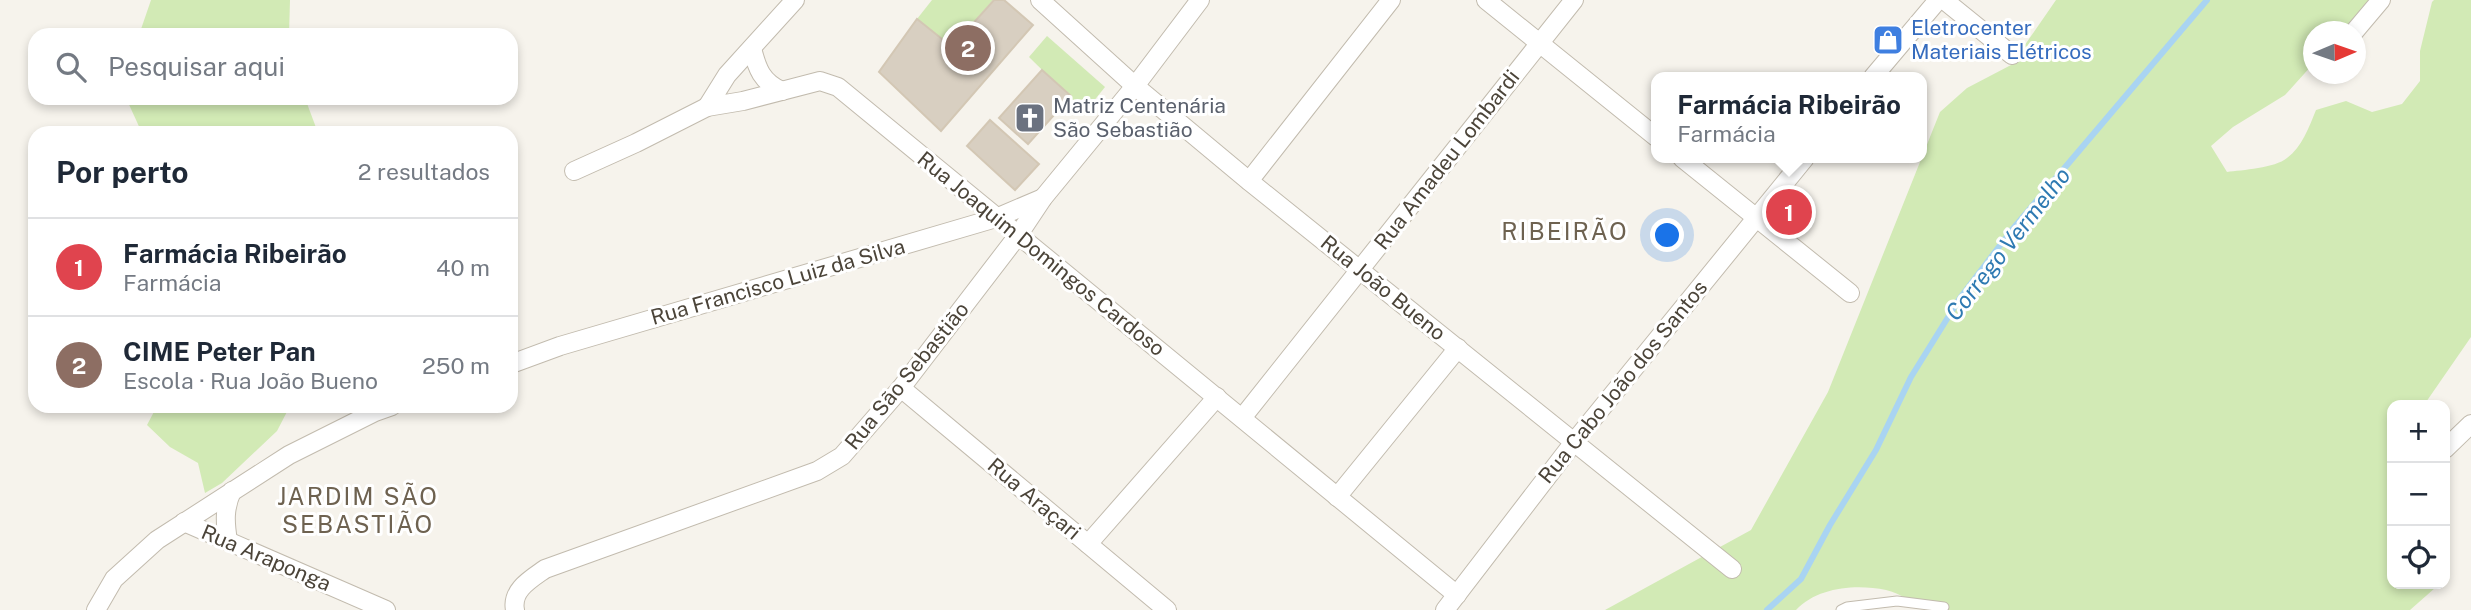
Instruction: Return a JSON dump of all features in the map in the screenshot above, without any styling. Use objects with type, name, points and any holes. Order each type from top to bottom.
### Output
[{"type":"street","points":[[707,107],[727,75],[795,0]]},
{"type":"street","name":"Rua São Sebastião","points":[[516,610],[514,603],[522,585],[545,569],[817,471],[842,456],[901,388],[1019,234],[1043,198],[1135,86],[1200,0]]},
{"type":"street","points":[[1249,181],[1391,0]]},
{"type":"street","points":[[1486,0],[1651,133]]},
{"type":"street","name":"Rua Amadeu Lombardi","points":[[1242,418],[1574,0]]},
{"type":"street","points":[[1877,72],[1938,0]]},
{"type":"street","points":[[1944,0],[2012,55]]},
{"type":"street","points":[[2363,21],[2381,0]]},
{"type":"street","name":"Rua João Bueno","points":[[1046,2],[1135,86],[1249,181],[1732,569]]},
{"type":"street","points":[[752,48],[763,78],[782,91]]},
{"type":"street","name":"Rua Joaquim Domingos Cardoso","points":[[574,171],[707,107],[820,81],[838,86],[1457,595]]},
{"type":"street","points":[[1688,163],[1850,293]]},
{"type":"street","name":"Rua Cabo João dos Santos","points":[[1445,610],[1574,442],[1801,163]]},
{"type":"street","name":"Rua Francisco Luiz da Silva","points":[[518,361],[560,346],[996,218],[1043,198]]},
{"type":"street","points":[[1338,497],[1458,348]]},
{"type":"street","name":"Rua Araçari","points":[[901,388],[1167,610]]},
{"type":"street","points":[[1088,544],[1217,397]]},
{"type":"street","points":[[96,610],[114,579],[157,540],[289,455],[373,413]]},
{"type":"street","points":[[2450,445],[2471,424]]},
{"type":"street","points":[[228,541],[224,519],[225,506],[232,491]]},
{"type":"street","name":"Rua Araponga","points":[[184,522],[386,610]]},
{"type":"lane","points":[[1841,610],[1897,601],[1944,607]]},
{"type":"green space","points":[[151,0],[290,0],[289,28],[141,28]]},
{"type":"green space","points":[[932,0],[993,0],[952,47],[917,19]]},
{"type":"green space","points":[[2056,0],[2379,0],[2364,21],[2303,21],[2303,75],[2285,95],[2233,127],[2211,146],[2227,172],[2267,166],[2282,161],[2292,153],[2308,130],[2316,110],[2346,101],[2372,112],[2402,104],[2420,81],[2420,51],[2432,2],[2471,0],[2471,337],[2427,400],[2387,400],[2387,589],[2434,589],[2410,610],[1927,610],[1891,591],[1862,587],[1826,592],[1805,602],[1796,610],[1605,610],[1751,530],[1828,392],[1920,163],[1927,163],[1927,144],[1940,112],[1967,88],[2011,65]]},
{"type":"green space","points":[[1047,36],[1105,87],[1085,112],[1029,57]]},
{"type":"green space","points":[[129,105],[308,105],[315,126],[139,126]]},
{"type":"green space","points":[[153,413],[286,413],[277,431],[222,483],[205,493],[198,463],[170,447],[147,425]]},
{"type":"building","points":[[994,0],[1004,0],[1033,25],[941,131],[879,72],[917,19],[952,47]]},
{"type":"building","points":[[1042,70],[1071,96],[1028,144],[999,118]]},
{"type":"building","points":[[990,120],[1039,164],[1015,190],[967,146]]},
{"type":"waterway","name":"Corrego Vermelho","points":[[1767,610],[1801,579],[1876,450],[1911,377],[1960,298],[2011,231],[2207,0]]},
{"type":"place","name":"Eletrocenter Materiais Elétricos","points":[[1888,40]]},
{"type":"place","name":"CIME Peter Pan","points":[[968,48]]},
{"type":"place","name":"Matriz Centenária São Sebastião","points":[[1030,118]]},
{"type":"place","name":"Farmácia Ribeirão","points":[[1789,212]]},
{"type":"district","name":"RIBEIRÃO","points":[[1565,232]]},
{"type":"district","name":"JARDIM SÃO SEBASTIÃO","points":[[358,511]]}]
